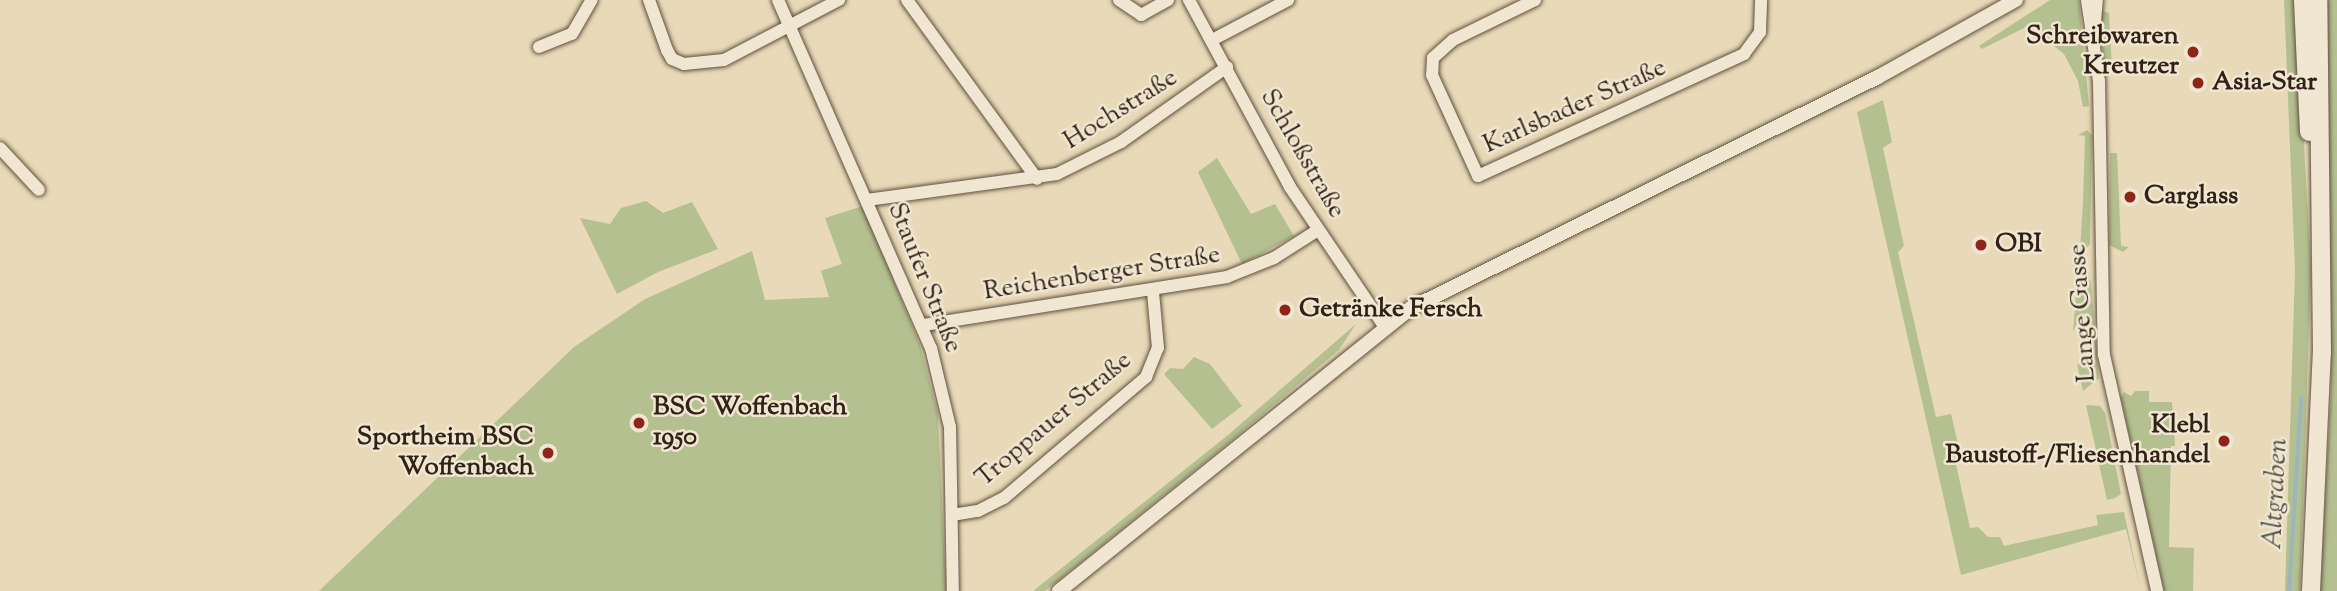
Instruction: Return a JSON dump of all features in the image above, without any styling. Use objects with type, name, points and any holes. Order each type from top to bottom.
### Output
[{"type":"main road","points":[[2304,0],[2310,146],[2318,177]]},
{"type":"main road","points":[[2311,591],[2321,389],[2318,177],[2322,149],[2318,0]]},
{"type":"street","points":[[539,47],[572,34],[592,0]]},
{"type":"street","points":[[649,0],[667,50],[672,59],[684,64],[724,60],[839,0]]},
{"type":"street","name":"Staufer Straße","points":[[778,0],[924,325],[948,417],[953,591]]},
{"type":"street","points":[[907,0],[1037,179]]},
{"type":"street","points":[[1119,0],[1141,15],[1168,0]]},
{"type":"street","name":"Schloßstraße","points":[[1189,0],[1214,39],[1290,187],[1384,326]]},
{"type":"street","points":[[1214,39],[1288,0]]},
{"type":"street","name":"Karlsbader Straße","points":[[1535,0],[1453,40],[1433,58],[1433,79],[1478,176],[1744,54],[1760,32],[1761,0]]},
{"type":"street","points":[[1059,591],[1384,326],[1461,280],[1878,77],[2016,0]]},
{"type":"street","name":"Lange Gasse","points":[[2087,0],[2094,28]]},
{"type":"street","name":"Lange Gasse","points":[[2097,0],[2094,28],[2103,348],[2157,591]]},
{"type":"street","name":"Hochstraße","points":[[867,200],[933,188],[1037,179],[1099,156],[1227,67]]},
{"type":"street","points":[[0,148],[40,190]]},
{"type":"street","name":"Reichenberger Straße","points":[[924,325],[1153,292],[1247,271],[1318,230]]},
{"type":"street","name":"Troppauer Straße","points":[[952,515],[978,511],[1003,498],[1146,377],[1158,348],[1153,292]]},
{"type":"green space","points":[[2050,0],[2079,0],[2089,106],[2083,107],[2078,81],[2064,54],[2028,26],[1982,49],[1979,46]]},
{"type":"green space","points":[[2284,0],[2296,0],[2311,270],[2300,591],[2285,591],[2295,270]]},
{"type":"green space","points":[[2327,0],[2337,0],[2337,591],[2320,591],[2331,392]]},
{"type":"green space","points":[[2102,11],[2109,13],[2112,68],[2103,69]]},
{"type":"green space","points":[[1883,100],[1892,142],[1883,148],[1904,246],[1898,252],[1936,417],[1951,414],[1958,444],[1952,446],[1970,528],[1978,527],[1988,537],[2000,537],[2004,546],[2098,525],[2096,515],[2124,512],[2141,591],[2126,529],[1961,575],[1857,112]]},
{"type":"green space","points":[[2087,130],[2092,135],[2090,243],[2086,250],[2074,252],[2080,249],[2083,201],[2085,136],[2078,135]]},
{"type":"green space","points":[[2110,153],[2117,153],[2121,246],[2129,247],[2123,252],[2109,245]]},
{"type":"green space","points":[[1217,158],[1251,214],[1275,204],[1294,236],[1242,264],[1198,172]]},
{"type":"green space","points":[[646,201],[663,213],[692,202],[718,249],[658,272],[617,294],[580,218],[610,224],[621,208]]},
{"type":"green space","points":[[863,206],[920,345],[938,414],[946,591],[319,591],[574,347],[645,299],[752,251],[765,300],[829,297],[821,271],[842,264],[825,218]]},
{"type":"green space","points":[[2071,265],[2087,269],[2091,283],[2099,378],[2083,391],[2077,364],[2091,365],[2087,319],[2078,320],[2073,332],[2078,269]]},
{"type":"green space","points":[[1356,324],[1339,350],[1232,440],[1045,591],[1033,591],[1228,435]]},
{"type":"green space","points":[[1194,357],[1210,364],[1242,406],[1212,429],[1164,374],[1170,368],[1183,369]]},
{"type":"green space","points":[[2135,391],[2149,391],[2149,402],[2172,402],[2175,446],[2171,446],[2169,547],[2194,548],[2193,591],[2164,591],[2121,398],[2124,392],[2131,396]]},
{"type":"green space","points":[[2086,405],[2100,406],[2105,413],[2121,494],[2115,498],[2107,500]]},
{"type":"waterway","name":"Altgraben","points":[[2289,591],[2301,398]]},
{"type":"place","name":"Schreibwaren Kreutzer","points":[[2193,52]]},
{"type":"place","name":"Asia-Star","points":[[2198,83]]},
{"type":"place","name":"Carglass","points":[[2130,197]]},
{"type":"place","name":"OBI","points":[[1981,245]]},
{"type":"place","name":"Getränke Fersch","points":[[1285,310]]},
{"type":"place","name":"BSC Woffenbach 1950","points":[[639,423]]},
{"type":"place","name":"Klebl Baustoff-/Fliesenhandel","points":[[2224,441]]},
{"type":"place","name":"Sportheim BSC Woffenbach","points":[[548,453]]}]
